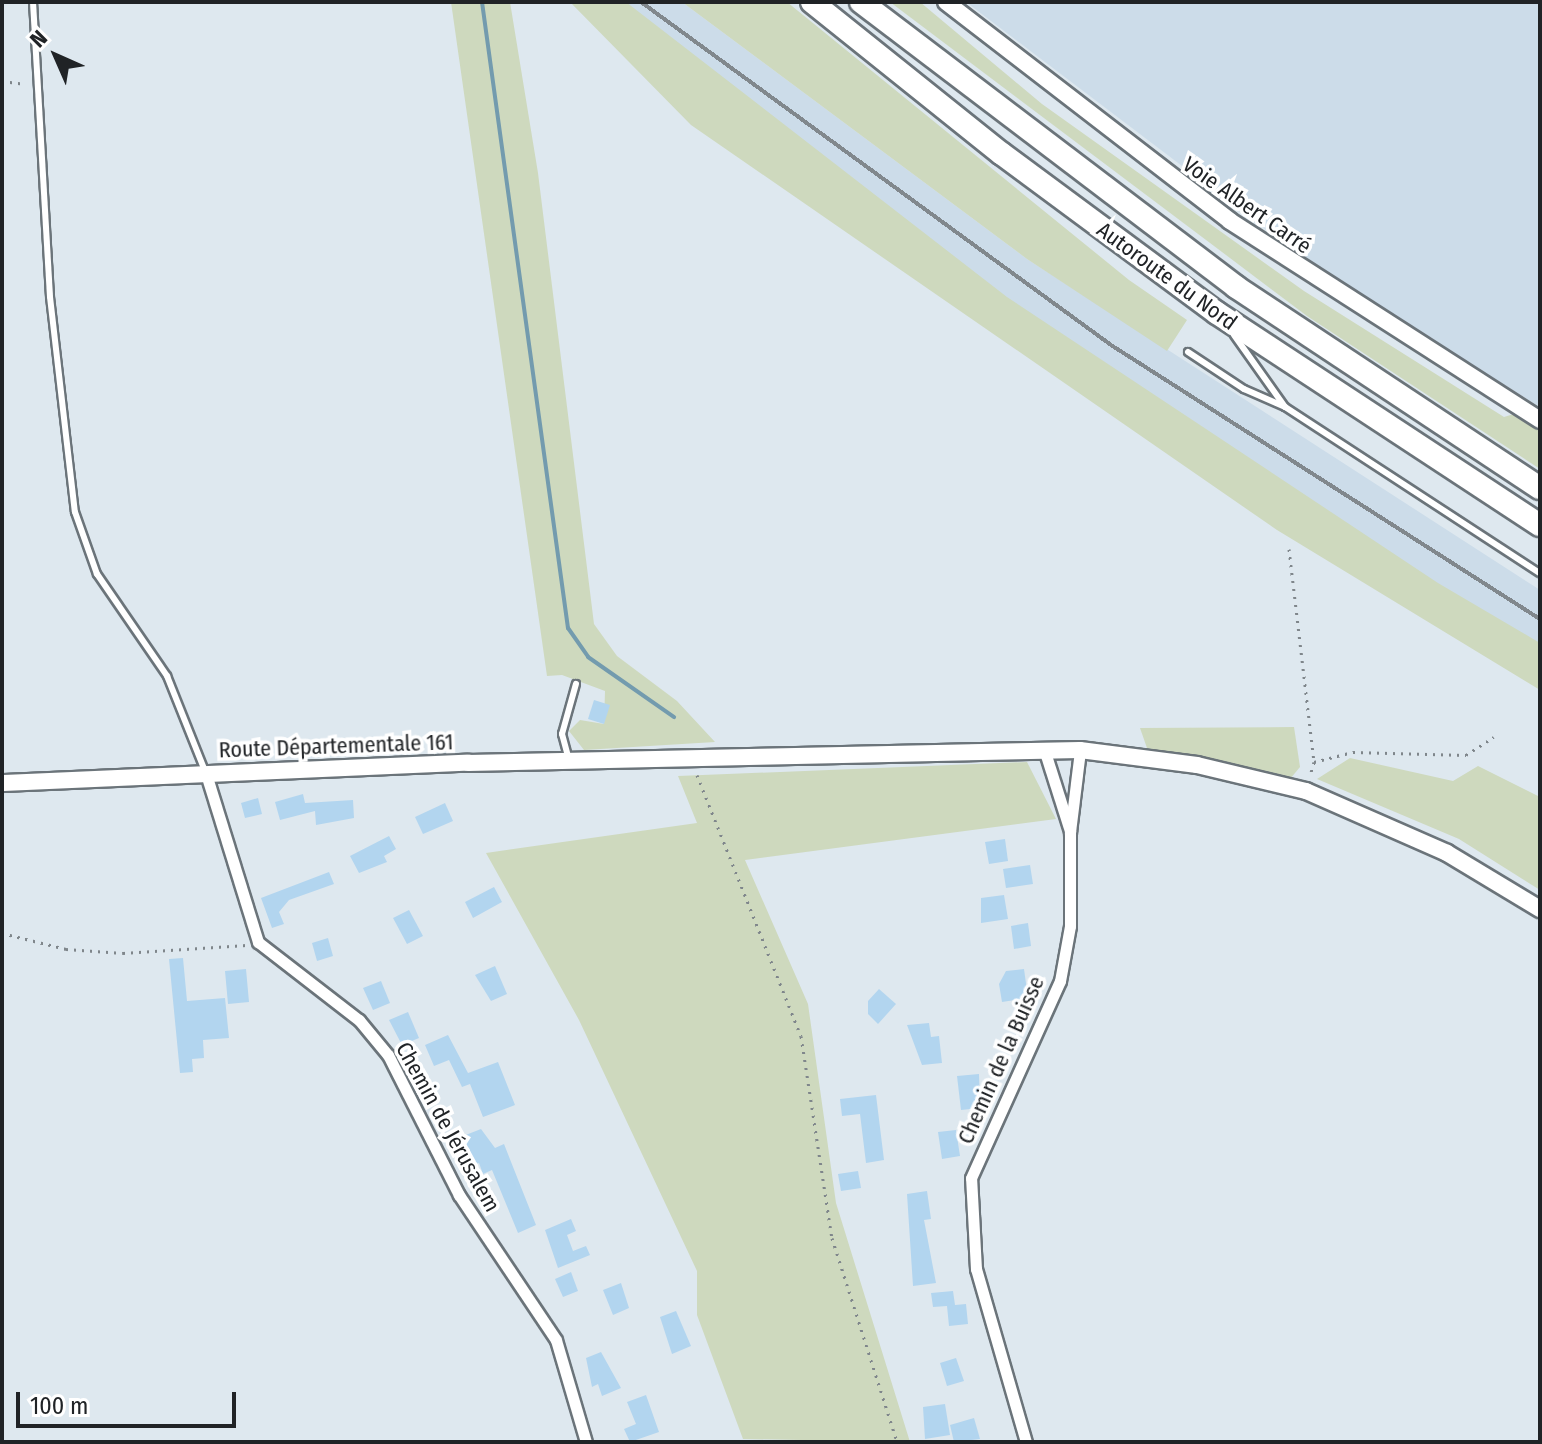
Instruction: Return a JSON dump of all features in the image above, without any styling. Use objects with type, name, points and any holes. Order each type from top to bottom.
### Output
[{"type":"highway","name":"Autoroute du Nord","points":[[812,2],[1014,163],[1217,313],[1540,525]]},
{"type":"highway","name":"Autoroute du Nord","points":[[861,2],[1224,279],[1540,488]]},
{"type":"street","name":"Voie Albert Carré","points":[[946,2],[1230,221],[1540,420]]},
{"type":"street","name":"Chemin de la Buisse","points":[[1044,749],[1070,832]]},
{"type":"street","name":"Route Départementale 161","points":[[2,783],[468,763],[1080,750],[1197,765],[1306,791],[1447,853],[1540,909]]},
{"type":"street","name":"Chemin de la Buisse","points":[[1026,1442],[976,1269],[971,1178],[1060,981],[1070,926],[1070,832],[1080,750]]},
{"type":"street","points":[[206,774],[258,942]]},
{"type":"street","name":"Chemin de Jérusalem","points":[[258,942],[359,1020],[388,1055],[459,1195],[556,1340],[586,1442]]},
{"type":"lane","points":[[33,2],[50,297],[75,512],[97,574],[167,676],[206,774]]},
{"type":"lane","points":[[1217,313],[1285,407]]},
{"type":"lane","points":[[1188,352],[1244,389],[1285,407],[1540,573]]},
{"type":"lane","points":[[569,760],[562,734],[576,684]]},
{"type":"path","points":[[2,81],[36,85]]},
{"type":"path","points":[[1289,549],[1314,762],[1306,791]]},
{"type":"path","points":[[1314,762],[1353,752],[1466,755],[1494,737]]},
{"type":"path","points":[[689,757],[801,1036],[832,1238],[897,1442]]},
{"type":"path","points":[[2,933],[66,949],[123,953],[226,950],[258,942]]},
{"type":"shaded area","points":[[590,2],[682,2],[1027,259],[1540,590],[1540,659],[1305,514]]},
{"type":"shaded area","points":[[966,2],[1540,2],[1540,407],[1314,266]]},
{"type":"green space","points":[[451,2],[510,2],[538,173],[594,624],[617,656],[677,701],[715,742],[584,750],[569,731],[580,720],[604,724],[605,691],[562,675],[547,676]]},
{"type":"green space","points":[[570,2],[626,2],[1007,297],[1438,583],[1540,643],[1540,690],[1277,530],[691,125]]},
{"type":"green space","points":[[682,2],[787,2],[1129,280],[1187,320],[1167,351],[1027,259]]},
{"type":"green space","points":[[890,2],[920,2],[1042,104],[1304,291],[1504,417],[1517,413],[1540,428],[1540,469],[1307,316]]},
{"type":"green space","points":[[1294,727],[1300,767],[1290,779],[1147,748],[1140,728]]},
{"type":"green space","points":[[1350,758],[1453,781],[1478,766],[1540,797],[1540,890],[1459,839],[1317,779]]},
{"type":"green space","points":[[1027,762],[1056,819],[745,860],[808,1004],[836,1203],[910,1442],[743,1439],[697,1315],[697,1271],[579,1020],[486,853],[697,823],[678,776]]},
{"type":"building","points":[[594,700],[610,705],[604,724],[588,719]]},
{"type":"building","points":[[303,794],[305,803],[353,800],[354,818],[316,825],[315,811],[280,820],[275,802]]},
{"type":"building","points":[[258,798],[262,814],[245,818],[241,803]]},
{"type":"building","points":[[445,803],[453,821],[423,834],[415,817]]},
{"type":"building","points":[[389,836],[396,849],[384,856],[387,862],[359,873],[350,856]]},
{"type":"building","points":[[1005,839],[1008,861],[989,864],[985,842]]},
{"type":"building","points":[[1030,865],[1033,884],[1006,888],[1003,869]]},
{"type":"building","points":[[329,872],[334,884],[289,900],[279,912],[284,924],[272,928],[261,898]]},
{"type":"building","points":[[494,887],[502,902],[473,918],[465,902]]},
{"type":"building","points":[[1004,895],[1008,919],[981,923],[981,898]]},
{"type":"building","points":[[409,910],[423,936],[407,944],[393,918]]},
{"type":"building","points":[[1028,923],[1031,946],[1014,949],[1011,926]]},
{"type":"building","points":[[328,938],[333,956],[317,961],[312,943]]},
{"type":"building","points":[[183,958],[187,1001],[225,998],[229,1038],[203,1040],[204,1058],[192,1059],[193,1072],[180,1073],[169,959]]},
{"type":"building","points":[[495,966],[507,994],[491,1001],[475,975]]},
{"type":"building","points":[[246,969],[249,1002],[228,1004],[225,971]]},
{"type":"building","points":[[1024,969],[1028,998],[1002,1002],[999,984],[1006,971]]},
{"type":"building","points":[[381,981],[390,1003],[373,1010],[363,988]]},
{"type":"building","points":[[879,989],[896,1004],[878,1024],[868,1014],[868,1001]]},
{"type":"building","points":[[408,1012],[419,1038],[402,1045],[389,1020]]},
{"type":"building","points":[[929,1023],[931,1037],[939,1036],[942,1063],[922,1065],[907,1025]]},
{"type":"building","points":[[448,1035],[468,1073],[498,1062],[515,1105],[483,1117],[470,1084],[462,1087],[449,1060],[434,1066],[425,1045]]},
{"type":"building","points":[[979,1074],[980,1108],[961,1110],[957,1076]]},
{"type":"building","points":[[876,1095],[884,1160],[866,1163],[860,1114],[842,1116],[840,1099]]},
{"type":"building","points":[[481,1129],[495,1148],[504,1144],[536,1225],[518,1233],[492,1170],[483,1174],[479,1163],[470,1167],[458,1138]]},
{"type":"building","points":[[956,1130],[960,1156],[942,1159],[938,1132]]},
{"type":"building","points":[[858,1171],[861,1188],[841,1191],[838,1174]]},
{"type":"building","points":[[927,1191],[931,1219],[924,1220],[936,1283],[913,1286],[907,1194]]},
{"type":"building","points":[[571,1219],[576,1231],[567,1235],[573,1251],[586,1246],[590,1255],[558,1268],[545,1230]]},
{"type":"building","points":[[571,1272],[578,1291],[563,1297],[555,1279]]},
{"type":"building","points":[[621,1283],[629,1308],[613,1315],[603,1290]]},
{"type":"building","points":[[953,1291],[955,1305],[966,1304],[968,1324],[949,1326],[947,1306],[933,1307],[931,1293]]},
{"type":"building","points":[[676,1311],[691,1346],[672,1354],[660,1317]]},
{"type":"building","points":[[601,1352],[621,1388],[602,1396],[598,1384],[592,1387],[586,1358]]},
{"type":"building","points":[[956,1358],[964,1381],[947,1386],[940,1363]]},
{"type":"building","points":[[646,1395],[659,1432],[630,1442],[624,1429],[636,1424],[627,1402]]},
{"type":"building","points":[[945,1404],[950,1435],[925,1439],[923,1407]]},
{"type":"building","points":[[974,1418],[980,1439],[954,1442],[950,1425]]},
{"type":"waterway","points":[[482,2],[568,628],[588,657],[674,717]]},
{"type":"railway","points":[[641,2],[1111,345],[1540,619]]}]
